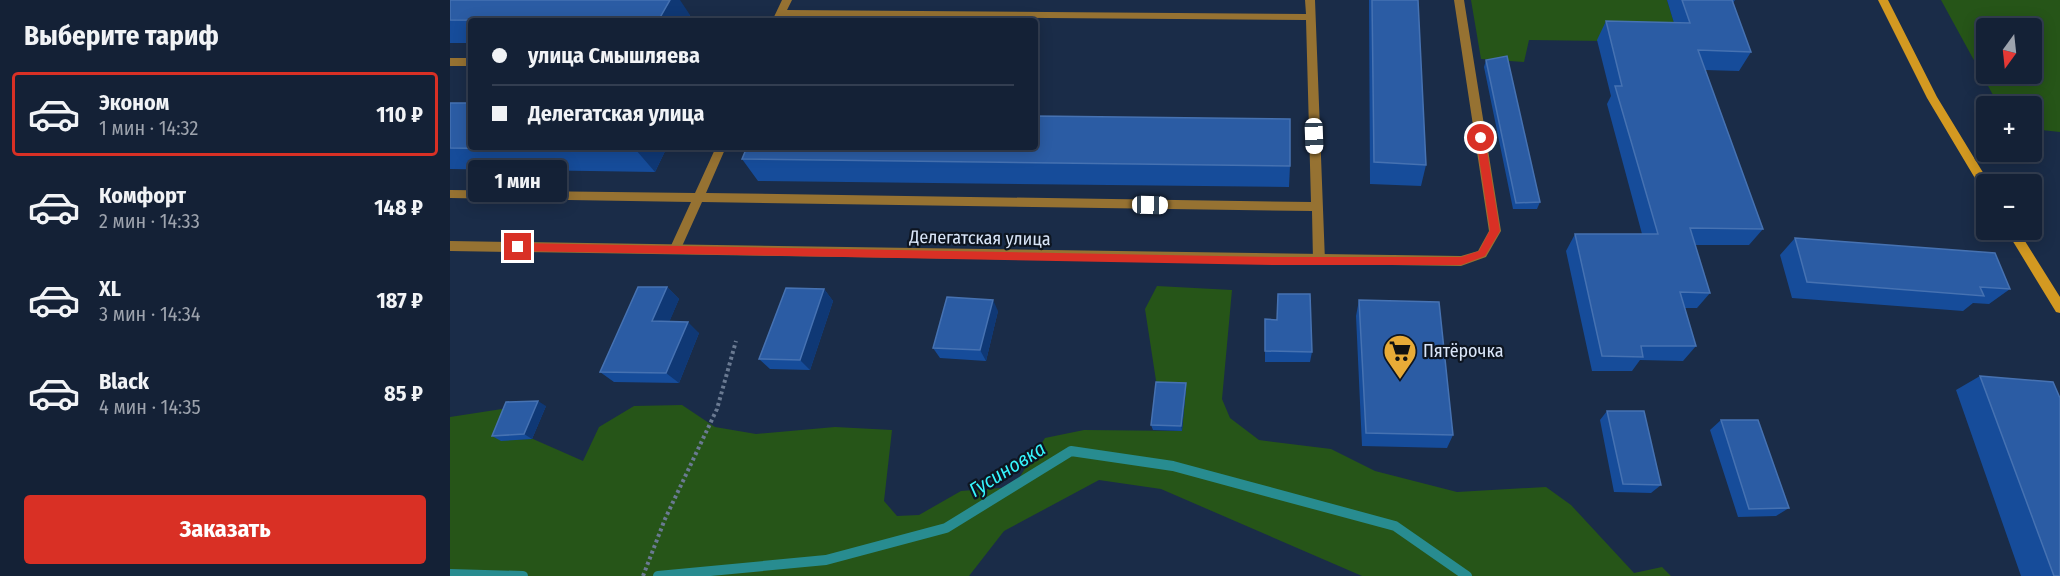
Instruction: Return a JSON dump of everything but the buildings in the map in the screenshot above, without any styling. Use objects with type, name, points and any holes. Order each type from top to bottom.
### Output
[{"type":"main road","points":[[1883,0],[1932,98],[1978,174]]},
{"type":"main road","points":[[2018,240],[2060,308]]},
{"type":"street","points":[[787,0],[779,17],[1310,17]]},
{"type":"street","points":[[1310,0],[1319,261]]},
{"type":"street","name":"Делегатская улица","points":[[450,246],[1319,261],[1461,261],[1482,254],[1495,231],[1459,0]]},
{"type":"street","points":[[450,62],[468,62]]},
{"type":"street","points":[[675,250],[720,150]]},
{"type":"street","points":[[450,194],[1317,207]]},
{"type":"path","points":[[642,576],[665,519],[717,409],[736,341]]},
{"type":"green space","points":[[1471,0],[1667,0],[1680,42],[1529,40],[1524,62],[1481,59]]},
{"type":"green space","points":[[1941,0],[2060,0],[2060,132],[2042,130],[2042,96],[1994,96],[1987,84],[2042,84],[2042,18],[1976,18],[1976,64]]},
{"type":"green space","points":[[1157,286],[1232,290],[1222,399],[1230,418],[1259,440],[1331,449],[1375,471],[1457,492],[1546,487],[1571,505],[1634,573],[1662,567],[1671,576],[1362,576],[1161,489],[1099,480],[1004,531],[969,576],[450,576],[450,417],[515,407],[501,440],[533,439],[583,461],[599,427],[634,406],[682,405],[715,427],[756,434],[835,427],[892,430],[884,501],[897,516],[919,515],[961,491],[1013,487],[1045,438],[1084,430],[1182,431],[1157,387],[1145,309]]},
{"type":"waterway","name":"Гусиновка","points":[[658,576],[826,560],[946,528],[1071,451],[1173,466],[1395,526],[1467,576]]},
{"type":"waterway","name":"Гусиновка","points":[[450,574],[523,576]]},
{"type":"place","name":"Пятёрочка","points":[[1400,380]]},
{"type":"route","points":[[518,247],[1272,261],[1461,261],[1482,254],[1495,231],[1481,138]]}]
